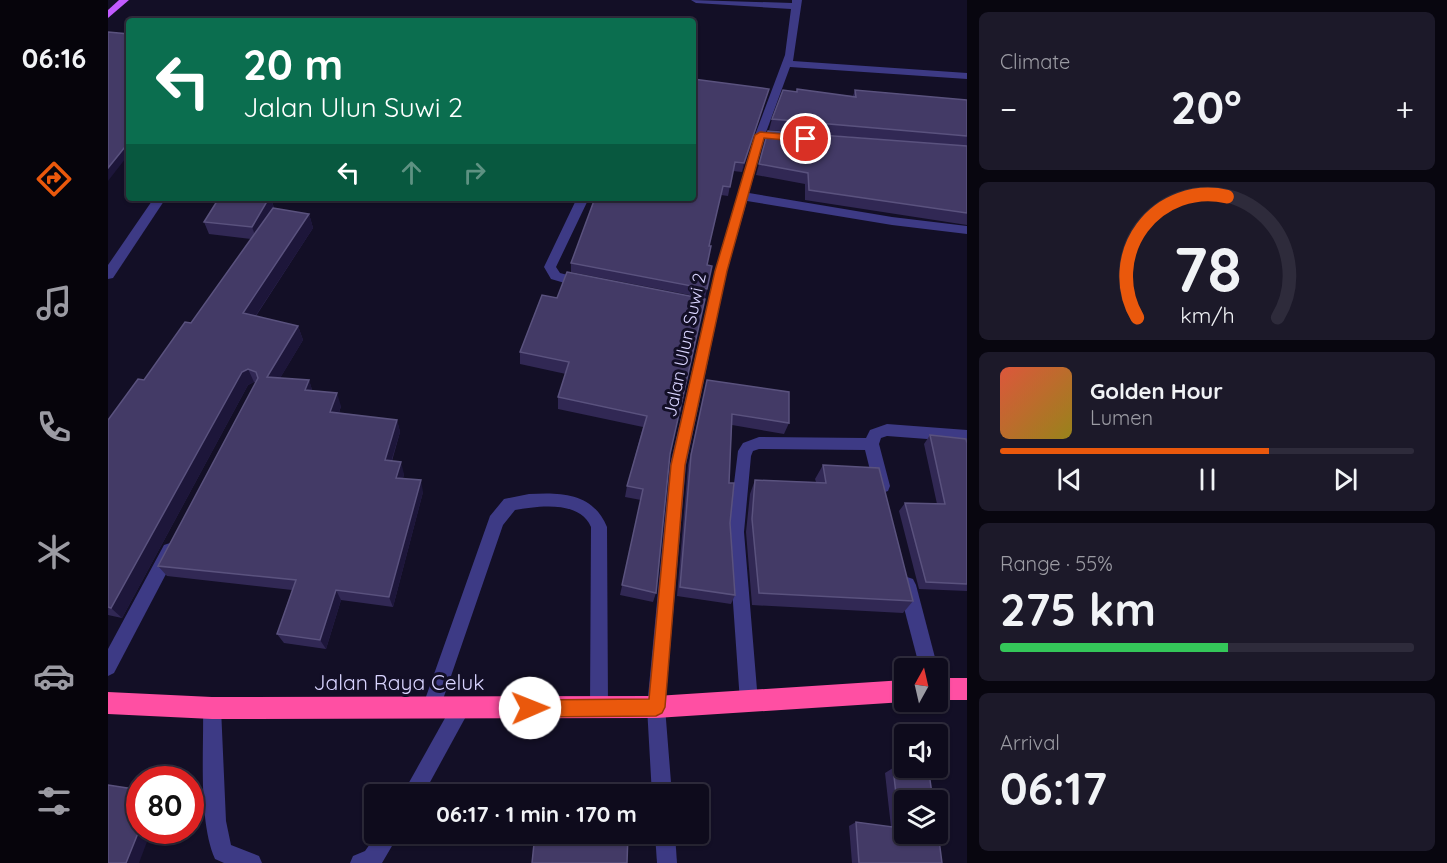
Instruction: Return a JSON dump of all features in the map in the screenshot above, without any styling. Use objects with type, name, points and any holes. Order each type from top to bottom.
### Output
[{"type":"highway","points":[[948,689],[967,689]]},
{"type":"highway","name":"Jalan Raya Celuk","points":[[108,703],[212,708],[461,710],[656,707],[894,692]]},
{"type":"main road","points":[[108,15],[124,0]]},
{"type":"street","points":[[696,0],[796,3]]},
{"type":"street","name":"Jalan Ulun Suwi 2","points":[[661,784],[656,707],[678,465],[709,306],[742,196],[765,136],[787,64],[796,3]]},
{"type":"street","points":[[787,64],[967,76]]},
{"type":"street","points":[[742,196],[892,221],[967,230]]},
{"type":"street","points":[[108,275],[158,201]]},
{"type":"street","points":[[583,201],[550,267],[556,276],[591,284]]},
{"type":"street","points":[[885,497],[871,444],[875,434],[887,430],[967,436]]},
{"type":"street","points":[[749,702],[736,532],[743,455],[748,447],[759,443],[871,444]]},
{"type":"street","points":[[432,708],[496,521],[510,504],[533,500],[572,504],[591,512],[599,527],[599,708]]},
{"type":"street","points":[[108,667],[178,536]]},
{"type":"street","points":[[904,572],[926,658]]},
{"type":"street","points":[[212,708],[216,821],[222,852],[252,863]]},
{"type":"street","points":[[418,784],[461,710]]},
{"type":"street","points":[[360,863],[372,859],[382,844]]},
{"type":"street","points":[[666,844],[668,863]]},
{"type":"building","points":[[108,32],[126,34],[126,146],[108,168]]},
{"type":"building","points":[[696,79],[769,89],[744,163],[735,162],[730,187],[723,186],[709,246],[711,246],[707,265],[712,266],[707,289],[571,263],[594,201],[696,201]]},
{"type":"building","points":[[797,89],[856,97],[855,90],[967,100],[967,136],[772,119],[783,90],[797,92]]},
{"type":"building","points":[[768,131],[967,146],[967,213],[809,190],[808,173],[759,164]]},
{"type":"building","points":[[217,201],[267,201],[252,227],[204,222]]},
{"type":"building","points":[[273,208],[309,214],[243,313],[298,326],[267,377],[309,380],[305,390],[337,393],[330,412],[397,420],[385,460],[401,462],[396,478],[421,480],[389,597],[336,590],[320,640],[277,634],[296,580],[158,566],[258,378],[256,372],[248,369],[242,372],[111,608],[108,607],[108,420],[138,379],[144,380],[185,322],[191,323]]},
{"type":"building","points":[[567,272],[705,299],[670,454],[656,593],[622,585],[643,489],[627,486],[647,416],[558,397],[569,362],[520,352],[542,295],[557,298]]},
{"type":"building","points":[[707,380],[789,392],[789,423],[732,414],[729,483],[734,483],[730,523],[735,595],[680,587],[691,455]]},
{"type":"building","points":[[930,435],[966,439],[967,443],[967,584],[926,582],[905,503],[945,504]]},
{"type":"building","points":[[823,465],[879,468],[913,601],[759,593],[752,519],[755,480],[826,483]]},
{"type":"building","points":[[894,778],[930,778],[931,790],[896,790]]},
{"type":"building","points":[[108,785],[126,788],[126,844],[134,844],[126,863],[108,863]]},
{"type":"building","points":[[856,822],[894,827],[894,844],[940,844],[942,863],[859,863]]},
{"type":"building","points":[[534,844],[628,844],[627,863],[532,863]]},
{"type":"route","points":[[530,708],[656,707],[678,465],[715,307],[721,271],[760,135],[806,139]]}]
